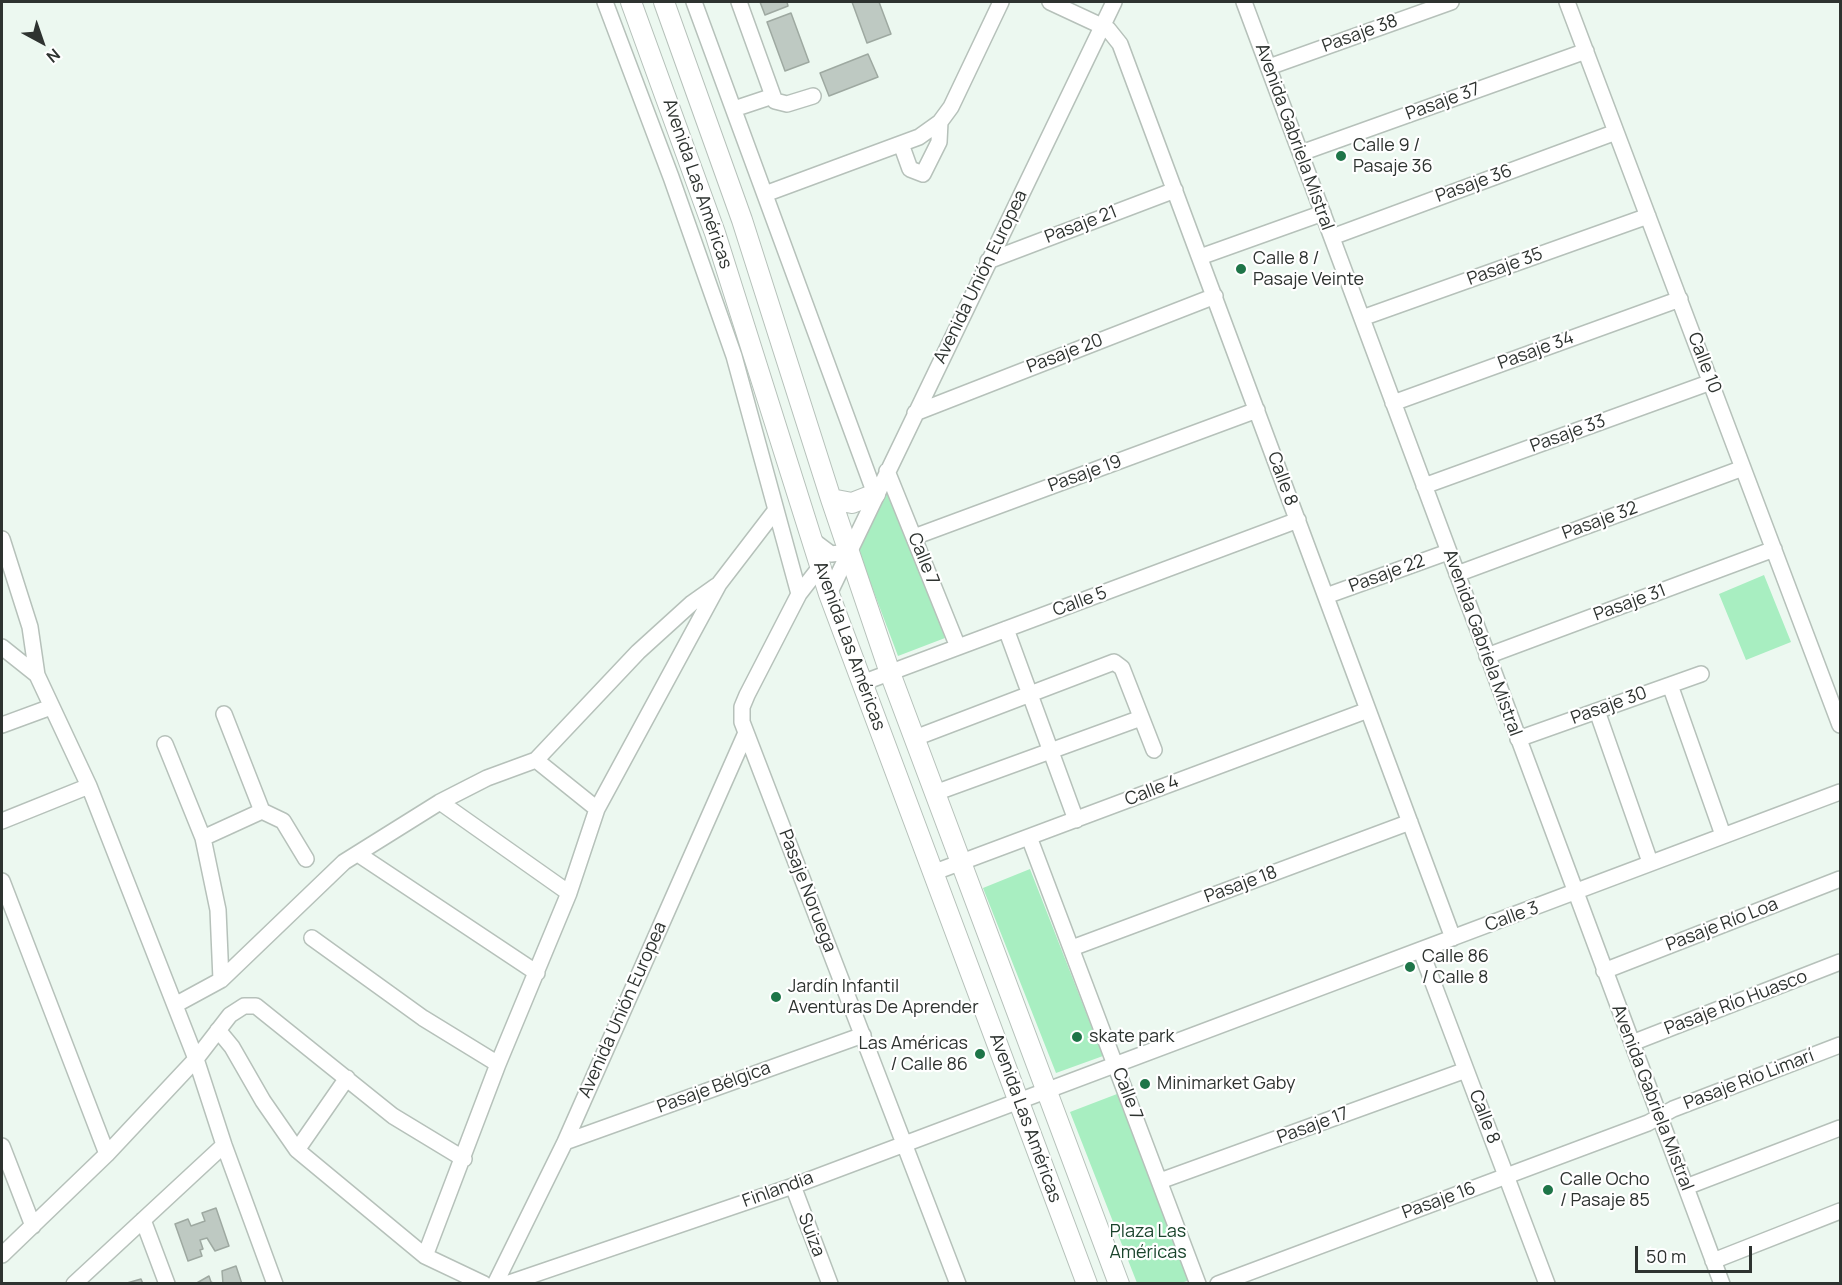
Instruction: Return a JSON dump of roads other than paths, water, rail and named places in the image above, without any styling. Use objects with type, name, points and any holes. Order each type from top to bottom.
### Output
[{"type":"main road","name":"Avenida Las Américas","points":[[631,2],[723,255],[829,594],[935,872],[1087,1284]]},
{"type":"main road","name":"Avenida Las Américas","points":[[664,2],[742,220],[831,499],[890,673],[1119,1284]]},
{"type":"main road","points":[[831,499],[852,503],[875,494]]},
{"type":"street","points":[[605,2],[671,177],[734,356],[799,594]]},
{"type":"street","points":[[694,2],[875,494]]},
{"type":"street","points":[[739,2],[774,101],[787,104],[813,96]]},
{"type":"street","points":[[765,194],[901,144],[919,136],[940,122],[951,107],[1002,2]]},
{"type":"street","points":[[1050,2],[1102,26]]},
{"type":"street","name":"Avenida Unión Europea","points":[[829,594],[1113,2]]},
{"type":"street","name":"Avenida Gabriela Mistral","points":[[1244,2],[1722,1284]]},
{"type":"street","name":"Pasaje 38","points":[[1269,67],[1451,2]]},
{"type":"street","name":"Calle 10","points":[[1567,2],[1840,725]]},
{"type":"street","name":"Calle 8","points":[[1102,26],[1112,32],[1120,44],[1453,938]]},
{"type":"street","name":"Pasaje 37","points":[[1300,153],[1586,51]]},
{"type":"street","points":[[734,109],[772,96]]},
{"type":"street","points":[[901,144],[910,169],[922,174],[939,142],[940,122]]},
{"type":"street","name":"Pasaje 36","points":[[1332,237],[1616,132]]},
{"type":"street","name":"Pasaje 21","points":[[988,261],[1175,190]]},
{"type":"street","points":[[1200,257],[1323,213]]},
{"type":"street","name":"Pasaje 35","points":[[1362,318],[1648,216]]},
{"type":"street","name":"Pasaje 20","points":[[915,413],[1215,296]]},
{"type":"street","name":"Pasaje 34","points":[[1393,403],[1680,299]]},
{"type":"street","name":"Pasaje 33","points":[[1424,486],[1711,382]]},
{"type":"street","name":"Pasaje 19","points":[[914,537],[1257,410]]},
{"type":"street","name":"Pasaje 32","points":[[1456,573],[1743,468]]},
{"type":"street","name":"Calle 7","points":[[887,471],[958,647]]},
{"type":"street","points":[[425,1256],[464,1159],[498,1064],[569,893],[597,809],[719,584],[776,511]]},
{"type":"street","name":"Calle 5","points":[[862,683],[1298,520]]},
{"type":"street","points":[[2,539],[30,627],[37,675],[88,786],[175,1005],[275,1284]]},
{"type":"street","points":[[811,539],[831,554],[849,552]]},
{"type":"street","name":"Pasaje 31","points":[[1487,656],[1774,549]]},
{"type":"street","name":"Pasaje 22","points":[[1326,596],[1448,552]]},
{"type":"street","points":[[745,735],[742,707],[799,594],[820,567]]},
{"type":"street","points":[[175,1005],[221,980],[344,862],[440,802],[487,778],[536,760],[638,652],[692,603],[719,584]]},
{"type":"street","points":[[1006,629],[1076,820]]},
{"type":"street","points":[[2,647],[37,675]]},
{"type":"street","points":[[915,738],[1114,662],[1122,668],[1154,750]]},
{"type":"street","name":"Pasaje 30","points":[[1518,739],[1701,674]]},
{"type":"street","points":[[1670,685],[1724,835]]},
{"type":"street","points":[[2,725],[51,707]]},
{"type":"street","name":"Calle 4","points":[[935,872],[1368,710]]},
{"type":"street","points":[[1597,711],[1650,862]]},
{"type":"street","points":[[224,714],[261,811],[283,821],[306,859]]},
{"type":"street","points":[[935,793],[1141,718]]},
{"type":"street","name":"Avenida Unión Europea","points":[[495,1284],[565,1142],[745,735]]},
{"type":"street","name":"Pasaje Noruega","points":[[745,735],[958,1284]]},
{"type":"street","points":[[165,744],[203,838],[218,910],[221,980]]},
{"type":"street","points":[[536,760],[597,809]]},
{"type":"street","points":[[2,821],[88,786]]},
{"type":"street","name":"Calle 3","points":[[1047,1090],[1840,792]]},
{"type":"street","points":[[440,802],[569,893]]},
{"type":"street","points":[[203,838],[261,811]]},
{"type":"street","name":"Pasaje 18","points":[[1071,948],[1410,822]]},
{"type":"street","name":"Calle 7","points":[[1029,837],[1198,1284]]},
{"type":"street","points":[[358,854],[537,973]]},
{"type":"street","name":"Pasaje Río Loa","points":[[1604,971],[1840,879]]},
{"type":"street","points":[[2,881],[107,1154]]},
{"type":"street","points":[[312,938],[423,1018],[498,1064]]},
{"type":"street","name":"Calle 8","points":[[1421,951],[1546,1284]]},
{"type":"street","name":"Pasaje Río Huasco","points":[[1632,1043],[1840,962]]},
{"type":"street","points":[[2,1255],[107,1154],[196,1059],[230,1015],[244,1006],[256,1006],[393,1116],[464,1159]]},
{"type":"street","points":[[218,1030],[232,1047],[263,1101],[297,1150],[425,1256],[483,1284]]},
{"type":"street","name":"Pasaje Bélgica","points":[[565,1142],[863,1035]]},
{"type":"street","name":"Pasaje Río Limarí","points":[[1659,1117],[1673,1109],[1840,1045]]},
{"type":"street","name":"Pasaje 17","points":[[1160,1181],[1466,1070]]},
{"type":"street","points":[[297,1150],[347,1078]]},
{"type":"street","name":"Finlandia","points":[[506,1284],[793,1186],[1047,1090]]},
{"type":"street","name":"Pasaje 16","points":[[1218,1284],[1659,1117]]},
{"type":"street","points":[[1686,1187],[1840,1128]]},
{"type":"street","points":[[74,1284],[224,1145]]},
{"type":"street","points":[[2,1146],[33,1226]]},
{"type":"street","name":"Suiza","points":[[793,1186],[830,1284]]},
{"type":"street","points":[[1713,1261],[1840,1211]]},
{"type":"street","points":[[143,1220],[167,1284]]},
{"type":"place","name":"Calle 9 / Pasaje 36","points":[[1341,156]]},
{"type":"place","name":"Calle 8 / Pasaje Veinte","points":[[1241,269]]},
{"type":"place","name":"Calle 86 / Calle 8","points":[[1410,967]]},
{"type":"place","name":"Jardín Infantil Aventuras De Aprender","points":[[776,997]]},
{"type":"place","name":"skate park","points":[[1077,1037]]},
{"type":"place","name":"Las Américas / Calle 86","points":[[980,1054]]},
{"type":"place","name":"Minimarket Gaby","points":[[1145,1084]]},
{"type":"place","name":"Calle Ocho / Pasaje 85","points":[[1548,1190]]},
{"type":"park label","name":"Plaza Las Américas","points":[[1148,1242]]}]
